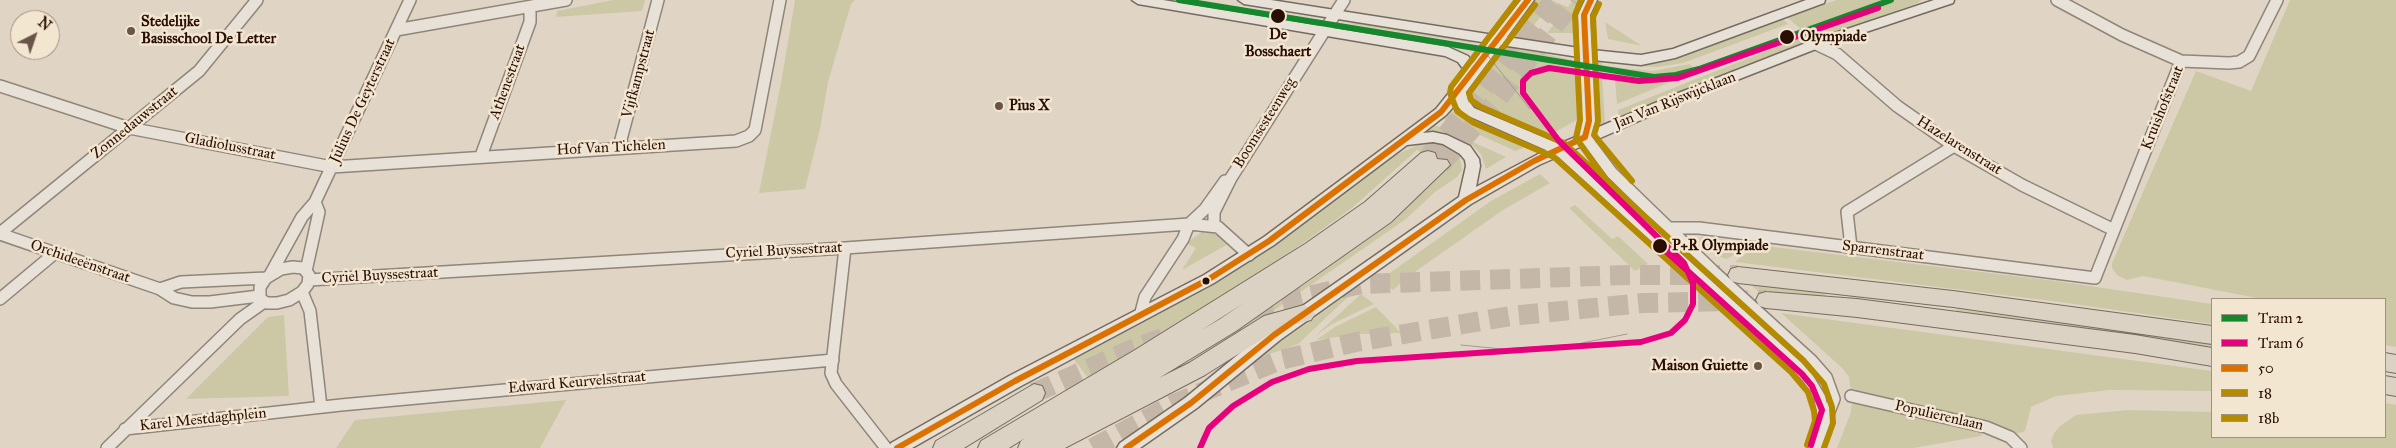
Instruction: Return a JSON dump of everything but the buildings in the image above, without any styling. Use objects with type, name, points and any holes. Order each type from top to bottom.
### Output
[{"type":"highway","points":[[988,448],[1143,356],[1312,250],[1434,162],[1384,217],[1319,264],[1228,325],[1076,417],[1030,448]]},
{"type":"highway","points":[[1738,275],[1953,299],[2211,335]]},
{"type":"highway","points":[[1766,300],[1857,308],[2135,344],[2211,357]]},
{"type":"highway","points":[[1042,448],[1088,427],[1197,369],[1272,322],[1304,314]]},
{"type":"highway","points":[[944,448],[1034,393]]},
{"type":"main road","points":[[1138,0],[1448,52],[1463,59],[1470,69],[1471,75]]},
{"type":"main road","points":[[1244,0],[1287,4],[1336,14],[1630,60],[1653,59],[1819,0]]},
{"type":"main road","points":[[898,448],[1015,381],[1140,316],[1249,254],[1406,140],[1441,112],[1460,92],[1528,0]]},
{"type":"main road","points":[[1585,137],[1589,121],[1584,15],[1591,0]]},
{"type":"main road","name":"Jan Van Rijswijcklaan","points":[[1126,448],[1153,431],[1304,314],[1466,200],[1528,164],[1585,137],[1816,44],[1948,0]]},
{"type":"main road","points":[[1460,92],[1461,101],[1469,111],[1559,150]]},
{"type":"main road","points":[[1406,140],[1433,137],[1447,140],[1465,150],[1472,159],[1473,166],[1466,200]]},
{"type":"street","name":"Zonnedauwstraat","points":[[0,234],[199,71],[233,32],[257,0]]},
{"type":"street","name":"Julius De Geyterstraat","points":[[268,276],[302,217],[315,202],[410,0]]},
{"type":"street","points":[[396,30],[566,0]]},
{"type":"street","name":"Vijfkampstraat","points":[[619,147],[658,0]]},
{"type":"street","name":"Hof Van Tichelen","points":[[332,167],[619,147],[736,141],[752,134],[755,130],[780,0]]},
{"type":"street","name":"Boomsesteenweg","points":[[1214,226],[1214,212],[1231,178],[1344,0]]},
{"type":"street","points":[[2057,0],[2107,28],[2181,61]]},
{"type":"street","name":"Kruishofstraat","points":[[2095,278],[2181,61],[2229,63],[2239,62],[2249,56],[2278,0]]},
{"type":"street","name":"Athenestraat","points":[[481,156],[530,22],[530,7]]},
{"type":"street","name":"Hazelarenstraat","points":[[1816,44],[1837,54],[1897,106],[1954,146],[2022,185],[2114,230]]},
{"type":"street","points":[[0,86],[129,128]]},
{"type":"street","name":"Gladiolusstraat","points":[[129,128],[332,167]]},
{"type":"street","points":[[1585,137],[1612,173],[1712,271],[1819,368],[1831,387],[1834,399],[1815,448]]},
{"type":"street","points":[[1851,247],[1846,218],[1847,212],[1954,146]]},
{"type":"street","points":[[1559,150],[1797,366],[1808,378],[1820,398],[1824,422]]},
{"type":"street","points":[[1140,316],[1144,297],[1183,240],[1189,224],[1205,209],[1224,182],[1231,178]]},
{"type":"street","name":"Julius De Geyterstraat","points":[[308,275],[319,212],[315,202]]},
{"type":"street","name":"Cyriel Buyssestraat","points":[[308,275],[845,248],[1189,224],[1214,226]]},
{"type":"street","points":[[1214,226],[1249,254]]},
{"type":"street","name":"Sparrenstraat","points":[[1670,228],[1699,228],[2095,278]]},
{"type":"street","name":"Orchideeënstraat","points":[[0,234],[160,289],[174,298],[192,302],[261,299]]},
{"type":"street","points":[[845,248],[832,373],[836,384],[886,448]]},
{"type":"street","points":[[0,299],[55,253]]},
{"type":"street","points":[[160,289],[180,282],[268,276],[288,267],[298,267],[308,275],[302,292],[310,311],[321,407]]},
{"type":"street","points":[[261,299],[260,287],[268,276]]},
{"type":"street","name":"Karel Mestdaghplein","points":[[125,429],[261,299],[271,304],[284,302],[302,292]]},
{"type":"street","name":"Edward Keurvelsstraat","points":[[321,407],[832,360]]},
{"type":"street","name":"Populierenlaan","points":[[1851,396],[1986,427],[2010,437],[2021,448]]},
{"type":"street","name":"Karel Mestdaghplein","points":[[125,429],[321,407]]},
{"type":"street","points":[[107,448],[125,429]]},
{"type":"shaded area","points":[[613,0],[645,0],[642,11],[556,17],[557,11]]},
{"type":"shaded area","points":[[795,0],[855,0],[851,4],[828,82],[820,129],[805,189],[759,193],[781,83]]},
{"type":"shaded area","points":[[1535,0],[1551,0],[1568,7],[1573,0],[1585,0],[1579,13],[1578,33],[1547,33],[1562,14],[1547,8],[1531,29],[1517,25]]},
{"type":"shaded area","points":[[1837,0],[1922,0],[1916,4],[1813,40],[1618,118],[1618,110],[1807,35],[1786,16]]},
{"type":"shaded area","points":[[2290,0],[2396,0],[2396,347],[2386,345],[2386,298],[2257,298],[2143,276],[2127,280],[2117,275],[2112,268],[2112,263],[2196,71],[2251,91]]},
{"type":"shaded area","points":[[1782,18],[1788,24],[1683,63],[1658,67],[1629,66],[1666,61]]},
{"type":"shaded area","points":[[1353,21],[1474,41],[1472,43],[1351,24]]},
{"type":"shaded area","points":[[1605,22],[1642,46],[1608,39]]},
{"type":"shaded area","points":[[1519,48],[1572,60],[1578,69],[1580,115],[1577,120],[1555,132],[1539,132],[1475,105],[1470,99],[1471,88],[1495,55],[1500,50]]},
{"type":"shaded area","points":[[1592,59],[1601,61],[1605,123],[1597,126]]},
{"type":"shaded area","points":[[1690,64],[1697,71],[1617,104],[1614,67],[1653,71]]},
{"type":"shaded area","points":[[1451,111],[1529,145],[1516,151],[1443,119]]},
{"type":"shaded area","points":[[1435,125],[1506,157],[1486,169],[1481,154],[1469,142],[1451,133],[1427,131]]},
{"type":"shaded area","points":[[1426,144],[1445,148],[1460,158],[1462,170],[1457,177],[1435,192],[1406,219],[1237,336],[1167,376],[1310,281],[1398,214],[1448,167],[1417,150],[1352,208],[1271,266],[1088,378],[1073,358],[1176,304],[1256,257],[1395,155],[1418,145]]},
{"type":"shaded area","points":[[1540,174],[1550,183],[1503,210],[1409,276],[1393,290],[1380,280],[1491,201]]},
{"type":"shaded area","points":[[1575,205],[1612,239],[1618,236],[1648,264],[1635,271],[1569,208]]},
{"type":"shaded area","points":[[1202,232],[1215,233],[1228,244],[1182,270],[1196,248],[1186,243]]},
{"type":"shaded area","points":[[1702,237],[1750,244],[1727,259],[1716,256],[1699,240]]},
{"type":"shaded area","points":[[1757,245],[2056,281],[2211,304],[2211,324],[2060,302],[1735,262]]},
{"type":"shaded area","points":[[1747,282],[1824,293],[1826,296],[1758,291]]},
{"type":"shaded area","points":[[1361,294],[1374,304],[1332,324],[1314,337]]},
{"type":"shaded area","points":[[1347,295],[1349,296],[1298,344],[1264,356],[1263,354]]},
{"type":"shaded area","points":[[1376,307],[1401,333],[1357,334],[1316,340],[1335,327]]},
{"type":"shaded area","points":[[1957,309],[2211,343],[2211,347],[1955,313]]},
{"type":"shaded area","points":[[1781,313],[2211,371],[2211,391],[2110,390],[2056,396],[2031,407],[2025,431],[2016,434],[1980,419],[1983,433],[1981,436],[1914,448],[1837,448],[1851,412],[1852,401],[1849,377],[1842,368]]},
{"type":"shaded area","points":[[284,315],[289,396],[186,399],[268,317]]},
{"type":"shaded area","points":[[566,400],[540,448],[336,448],[355,420]]},
{"type":"shaded area","points":[[2386,403],[2396,405],[2396,448],[2053,448],[2051,441],[2054,433],[2060,426],[2076,415],[2128,410],[2211,412],[2211,438],[2386,438]]},
{"type":"tunnel","points":[[1428,158],[1554,0]]},
{"type":"tunnel","points":[[1440,165],[1496,101],[1574,0]]},
{"type":"tunnel","points":[[1196,327],[1233,313],[1361,284],[1628,275],[1738,275]]},
{"type":"tunnel","points":[[1093,448],[1174,404],[1280,360],[1356,342],[1511,316],[1643,303],[1766,300]]},
{"type":"tunnel","points":[[1034,393],[1133,349],[1166,337]]},
{"type":"tram line","name":"2","points":[[1179,0],[1654,77],[1676,75],[1699,69],[1891,0]]},
{"type":"tram line","name":"6","points":[[1200,448],[1209,428],[1233,406],[1272,382],[1309,369],[1357,361],[1641,342],[1671,333],[1685,320],[1693,304],[1693,283],[1684,263],[1559,141],[1523,93],[1523,81],[1531,73],[1549,68],[1639,81],[1678,78],[1878,8]]},
{"type":"tram line","points":[[1458,43],[1478,50],[1489,57],[1530,109]]},
{"type":"tram line","name":"6","points":[[1660,246],[1802,374],[1812,386],[1822,410],[1811,445]]},
{"type":"tram line","points":[[1461,345],[1502,349],[1577,344],[1627,334]]},
{"type":"transit line","name":"18","points":[[1517,0],[1451,87],[1450,93],[1457,111],[1474,123],[1554,157],[1791,372],[1808,392],[1814,411],[1815,421],[1807,445]]},
{"type":"transit line","name":"50","points":[[897,448],[1015,381],[1209,279],[1269,241],[1441,112],[1528,0]]},
{"type":"transit line","name":"18","points":[[1581,0],[1575,15],[1580,120],[1576,138],[1605,178],[1620,193]]},
{"type":"transit line","name":"50","points":[[1126,448],[1191,403],[1274,335],[1466,200],[1534,161],[1585,137],[1589,121],[1584,15],[1591,0]]},
{"type":"transit line","name":"18b","points":[[1599,4],[1593,17],[1598,121],[1594,135],[1632,181]]},
{"type":"transit line","name":"18b","points":[[1535,5],[1469,93],[1471,100],[1481,107],[1564,143],[1803,360],[1824,384],[1832,407],[1833,423],[1824,448]]},
{"type":"place","name":"De Bosschaert","points":[[1278,16]]},
{"type":"place","name":"Stedelijke Basisschool De Letter","points":[[131,31]]},
{"type":"place","name":"Olympiade","points":[[1787,37]]},
{"type":"place","name":"Pius X","points":[[999,106]]},
{"type":"place","name":"P+R Olympiade","points":[[1660,246]]},
{"type":"place","name":"Maison Guiette","points":[[1758,366]]}]
